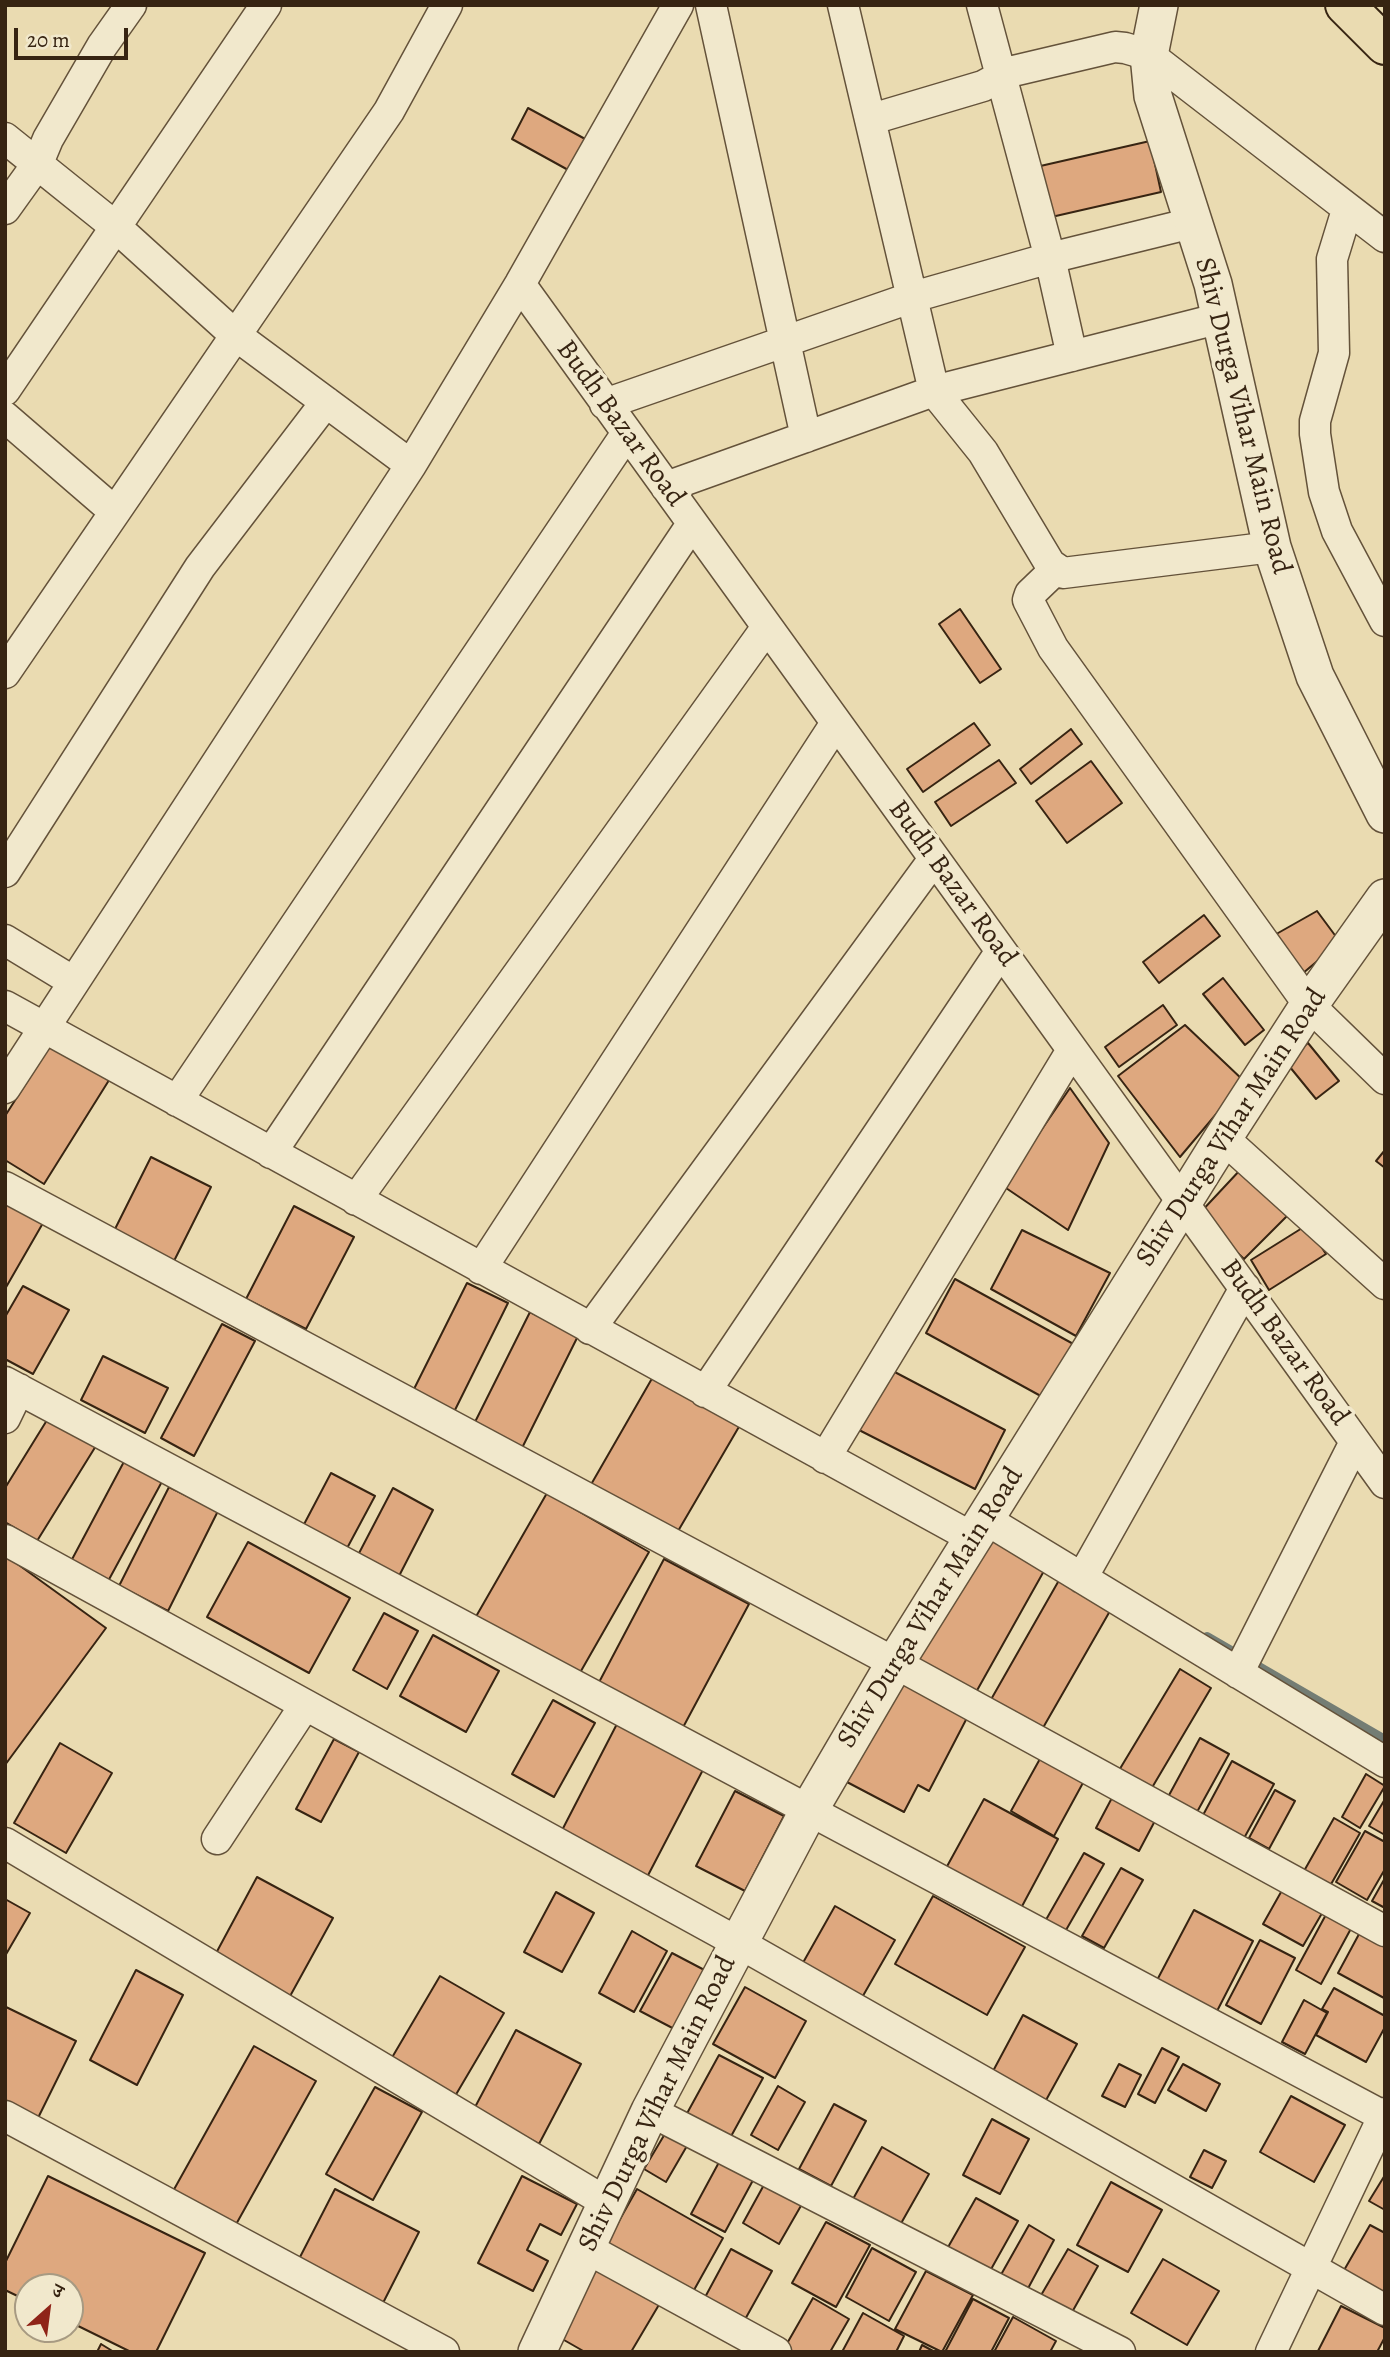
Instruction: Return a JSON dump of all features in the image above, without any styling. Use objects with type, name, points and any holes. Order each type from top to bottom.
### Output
[{"type":"main road","points":[[1345,5],[1385,45]]},
{"type":"street","points":[[5,209],[38,163],[48,139],[131,5]]},
{"type":"street","points":[[5,390],[266,5]]},
{"type":"street","points":[[5,673],[234,334],[389,111],[447,5]]},
{"type":"street","points":[[5,1088],[411,465],[520,284],[678,5]]},
{"type":"street","points":[[711,5],[806,437]]},
{"type":"street","points":[[843,5],[934,391],[983,452],[1055,570],[1063,573],[1124,563],[1272,547]]},
{"type":"street","points":[[982,5],[1051,258],[1072,356]]},
{"type":"street","name":"Shiv Durga Vihar Main Road","points":[[1159,5],[1149,55],[1153,96],[1221,318],[1272,547],[1315,676],[1385,814]]},
{"type":"street","points":[[872,119],[984,86],[1000,76],[1115,47],[1149,55],[1385,237]]},
{"type":"street","points":[[5,138],[117,228],[234,334],[411,465]]},
{"type":"street","points":[[1347,210],[1332,259],[1334,353],[1315,421],[1315,434],[1324,492],[1337,531],[1385,621]]},
{"type":"street","points":[[605,404],[913,297],[1051,258],[1192,223]]},
{"type":"street","name":"Budh Bazar Road","points":[[520,284],[1385,1483]]},
{"type":"street","points":[[666,487],[934,391],[1221,318]]},
{"type":"street","points":[[5,872],[200,567],[326,402]]},
{"type":"street","points":[[5,417],[114,512]]},
{"type":"street","points":[[177,1101],[627,433]]},
{"type":"street","points":[[271,1153],[692,524]]},
{"type":"street","points":[[1055,570],[1030,594],[1028,600],[1053,648],[1309,1005],[1385,1079]]},
{"type":"street","points":[[356,1200],[767,627]]},
{"type":"street","points":[[481,1269],[836,723]]},
{"type":"street","points":[[590,1329],[934,859]]},
{"type":"street","name":"Shiv Durga Vihar Main Road","points":[[537,2352],[650,2111],[808,1810],[895,1663],[1223,1138],[1309,1005],[1385,898]]},
{"type":"street","points":[[5,940],[74,982]]},
{"type":"street","points":[[705,1392],[1001,951]]},
{"type":"street","points":[[5,1006],[825,1458],[979,1528],[1087,1569],[1239,1672],[1385,1762]]},
{"type":"street","points":[[825,1458],[1072,1050]]},
{"type":"street","points":[[1223,1138],[1385,1284]]},
{"type":"street","points":[[5,1187],[895,1663],[1385,1931]]},
{"type":"street","points":[[1087,1569],[1245,1288]]},
{"type":"street","points":[[5,1418],[12,1385],[1384,2115],[1271,2352]]},
{"type":"street","points":[[1239,1672],[1355,1442]]},
{"type":"street","points":[[5,1540],[739,1943],[1385,2310]]},
{"type":"street","points":[[217,1839],[305,1705]]},
{"type":"street","points":[[5,1843],[606,2202]]},
{"type":"street","points":[[650,2111],[1120,2352]]},
{"type":"street","points":[[5,2116],[444,2352]]},
{"type":"street","points":[[586,2248],[776,2352]]},
{"type":"building","points":[[528,108],[587,140],[570,171],[512,139]]},
{"type":"building","points":[[1150,141],[1161,192],[1047,218],[1036,167]]},
{"type":"building","points":[[960,609],[1001,669],[980,683],[939,624]]},
{"type":"building","points":[[974,723],[990,745],[923,792],[907,769]]},
{"type":"building","points":[[1071,729],[1082,744],[1031,784],[1020,769]]},
{"type":"building","points":[[999,760],[1016,783],[951,826],[935,802]]},
{"type":"building","points":[[1091,761],[1122,803],[1067,843],[1036,801]]},
{"type":"building","points":[[1317,911],[1340,942],[1296,979],[1271,937]]},
{"type":"building","points":[[1204,915],[1220,936],[1159,983],[1143,962]]},
{"type":"building","points":[[1223,978],[1264,1030],[1245,1045],[1203,994]]},
{"type":"building","points":[[1163,1005],[1177,1025],[1119,1067],[1105,1047]]},
{"type":"building","points":[[1185,1025],[1244,1081],[1180,1157],[1118,1076]]},
{"type":"building","points":[[53,1041],[111,1077],[44,1184],[5,1160],[5,1116]]},
{"type":"building","points":[[1308,1043],[1339,1081],[1316,1099],[1285,1061]]},
{"type":"building","points":[[1070,1088],[1109,1143],[1068,1230],[1003,1186]]},
{"type":"building","points":[[1385,1150],[1385,1168],[1376,1161]]},
{"type":"building","points":[[151,1157],[211,1187],[172,1265],[112,1235]]},
{"type":"building","points":[[1241,1169],[1288,1215],[1244,1259],[1198,1215]]},
{"type":"building","points":[[5,1202],[43,1223],[5,1289]]},
{"type":"building","points":[[294,1206],[354,1237],[306,1329],[246,1299]]},
{"type":"building","points":[[1307,1225],[1326,1254],[1269,1290],[1251,1260]]},
{"type":"building","points":[[1022,1230],[1110,1273],[1076,1336],[991,1289]]},
{"type":"building","points":[[955,1279],[1077,1346],[1048,1400],[926,1333]]},
{"type":"building","points":[[467,1283],[508,1303],[453,1414],[412,1393]]},
{"type":"building","points":[[23,1286],[69,1310],[33,1374],[5,1359],[5,1317]]},
{"type":"building","points":[[530,1312],[578,1336],[520,1452],[472,1428]]},
{"type":"building","points":[[222,1324],[255,1341],[194,1456],[161,1438]]},
{"type":"building","points":[[103,1356],[168,1388],[145,1433],[81,1400]]},
{"type":"building","points":[[889,1369],[1005,1430],[975,1489],[857,1429]]},
{"type":"building","points":[[654,1375],[740,1425],[674,1538],[589,1488]]},
{"type":"building","points":[[52,1412],[99,1441],[37,1541],[5,1522],[5,1488]]},
{"type":"building","points":[[127,1456],[165,1476],[106,1585],[69,1565]]},
{"type":"building","points":[[331,1473],[375,1496],[345,1552],[301,1530]]},
{"type":"building","points":[[169,1487],[218,1511],[168,1611],[119,1586]]},
{"type":"building","points":[[393,1488],[433,1510],[398,1578],[357,1557]]},
{"type":"building","points":[[547,1493],[649,1552],[577,1678],[474,1620]]},
{"type":"building","points":[[988,1527],[1049,1562],[975,1694],[913,1660]]},
{"type":"building","points":[[248,1542],[350,1598],[309,1673],[207,1617]]},
{"type":"building","points":[[5,1555],[106,1628],[5,1765]]},
{"type":"building","points":[[664,1559],[749,1604],[680,1733],[596,1688]]},
{"type":"building","points":[[1062,1575],[1114,1604],[1040,1733],[989,1703]]},
{"type":"building","points":[[384,1613],[418,1631],[387,1689],[353,1670]]},
{"type":"building","points":[[433,1635],[499,1671],[466,1732],[400,1696]]},
{"type":"building","points":[[1180,1669],[1211,1688],[1150,1791],[1118,1772]]},
{"type":"building","points":[[898,1678],[969,1714],[929,1791],[918,1785],[904,1812],[845,1781]]},
{"type":"building","points":[[553,1700],[595,1723],[554,1797],[512,1774]]},
{"type":"building","points":[[619,1720],[706,1764],[644,1883],[558,1838]]},
{"type":"building","points":[[1200,1738],[1229,1754],[1197,1812],[1168,1797]]},
{"type":"building","points":[[334,1739],[359,1752],[321,1822],[296,1809]]},
{"type":"building","points":[[60,1743],[112,1773],[66,1853],[14,1823]]},
{"type":"building","points":[[1041,1757],[1084,1781],[1054,1836],[1011,1811]]},
{"type":"building","points":[[1232,1761],[1274,1784],[1243,1840],[1202,1817]]},
{"type":"building","points":[[1366,1774],[1385,1786],[1360,1828],[1342,1817]]},
{"type":"building","points":[[1275,1790],[1295,1801],[1269,1849],[1249,1838]]},
{"type":"building","points":[[735,1791],[784,1816],[745,1891],[696,1866]]},
{"type":"building","points":[[1114,1794],[1157,1817],[1139,1851],[1096,1828]]},
{"type":"building","points":[[984,1799],[1058,1839],[1020,1910],[945,1870]]},
{"type":"building","points":[[1385,1799],[1385,1835],[1369,1826]]},
{"type":"building","points":[[1334,1818],[1360,1833],[1330,1886],[1304,1871]]},
{"type":"building","points":[[1365,1831],[1385,1842],[1385,1869],[1367,1900],[1336,1882]]},
{"type":"building","points":[[1084,1853],[1104,1864],[1062,1937],[1043,1925]]},
{"type":"building","points":[[1121,1868],[1143,1880],[1104,1948],[1082,1936]]},
{"type":"building","points":[[257,1877],[333,1918],[289,1998],[214,1957]]},
{"type":"building","points":[[1385,1878],[1385,1908],[1372,1901]]},
{"type":"building","points":[[1285,1885],[1325,1908],[1303,1946],[1263,1924]]},
{"type":"building","points":[[556,1892],[594,1913],[562,1972],[524,1952]]},
{"type":"building","points":[[933,1896],[1025,1947],[987,2015],[895,1964]]},
{"type":"building","points":[[5,1899],[30,1913],[5,1956]]},
{"type":"building","points":[[835,1906],[895,1940],[860,2001],[800,1968]]},
{"type":"building","points":[[1329,1909],[1354,1923],[1321,1984],[1296,1970]]},
{"type":"building","points":[[1194,1910],[1253,1941],[1215,2015],[1155,1984]]},
{"type":"building","points":[[1365,1923],[1385,1934],[1384,1998],[1338,1973]]},
{"type":"building","points":[[632,1931],[667,1951],[634,2012],[599,1993]]},
{"type":"building","points":[[1260,1940],[1295,1958],[1261,2024],[1226,2005]]},
{"type":"building","points":[[672,1953],[712,1974],[680,2032],[640,2011]]},
{"type":"building","points":[[136,1970],[183,1995],[137,2085],[90,2060]]},
{"type":"building","points":[[440,1976],[504,2013],[451,2103],[387,2066]]},
{"type":"building","points":[[745,1987],[806,2021],[775,2078],[713,2044]]},
{"type":"building","points":[[1334,1988],[1385,2016],[1385,2027],[1366,2062],[1316,2035],[1328,2012],[1322,2009]]},
{"type":"building","points":[[1304,2000],[1327,2013],[1305,2054],[1282,2042]]},
{"type":"building","points":[[6,2007],[76,2041],[36,2122],[5,2107]]},
{"type":"building","points":[[1023,2015],[1077,2044],[1045,2102],[992,2073]]},
{"type":"building","points":[[516,2030],[581,2064],[539,2144],[474,2109]]},
{"type":"building","points":[[254,2046],[316,2081],[234,2228],[172,2193]]},
{"type":"building","points":[[1162,2048],[1179,2057],[1155,2103],[1138,2094]]},
{"type":"building","points":[[719,2055],[763,2078],[729,2140],[685,2117]]},
{"type":"building","points":[[1119,2064],[1141,2075],[1125,2107],[1102,2096]]},
{"type":"building","points":[[1183,2064],[1220,2084],[1206,2111],[1168,2090]]},
{"type":"building","points":[[778,2086],[805,2102],[778,2150],[751,2135]]},
{"type":"building","points":[[375,2087],[422,2112],[373,2200],[326,2174]]},
{"type":"building","points":[[1291,2096],[1345,2125],[1314,2182],[1260,2152]]},
{"type":"building","points":[[834,2104],[866,2121],[831,2186],[799,2169]]},
{"type":"building","points":[[992,2119],[1029,2139],[1000,2194],[963,2175]]},
{"type":"building","points":[[669,2127],[691,2139],[666,2182],[644,2169]]},
{"type":"building","points":[[882,2147],[929,2174],[895,2234],[848,2208]]},
{"type":"building","points":[[1204,2150],[1226,2161],[1212,2188],[1190,2177]]},
{"type":"building","points":[[724,2153],[758,2171],[725,2232],[691,2214]]},
{"type":"building","points":[[1385,2175],[1385,2210],[1369,2201]]},
{"type":"building","points":[[48,2176],[205,2253],[156,2352],[131,2352],[84,2329],[84,2273],[14,2273],[14,2294],[5,2290],[5,2263]]},
{"type":"building","points":[[522,2176],[577,2204],[561,2235],[540,2224],[527,2250],[548,2261],[533,2291],[478,2263]]},
{"type":"building","points":[[1111,2182],[1162,2210],[1128,2272],[1077,2245]]},
{"type":"building","points":[[765,2183],[802,2204],[779,2244],[743,2223]]},
{"type":"building","points":[[335,2189],[419,2232],[383,2303],[299,2259]]},
{"type":"building","points":[[637,2189],[723,2238],[689,2299],[602,2251]]},
{"type":"building","points":[[976,2198],[1018,2221],[985,2280],[943,2256]]},
{"type":"building","points":[[826,2222],[870,2245],[836,2307],[792,2283]]},
{"type":"building","points":[[1029,2225],[1054,2240],[1025,2294],[998,2280]]},
{"type":"building","points":[[1370,2225],[1385,2233],[1385,2295],[1343,2272]]},
{"type":"building","points":[[872,2248],[916,2272],[889,2321],[846,2297]]},
{"type":"building","points":[[731,2249],[772,2271],[743,2323],[703,2301]]},
{"type":"building","points":[[1068,2249],[1098,2266],[1071,2314],[1040,2297]]},
{"type":"building","points":[[1163,2259],[1219,2291],[1187,2345],[1131,2313]]},
{"type":"building","points":[[598,2267],[660,2303],[631,2352],[585,2352],[557,2336]]},
{"type":"building","points":[[926,2271],[973,2295],[942,2352],[895,2329]]},
{"type":"building","points":[[813,2298],[849,2319],[830,2352],[793,2352],[785,2347]]},
{"type":"building","points":[[973,2299],[1009,2318],[991,2352],[945,2352]]},
{"type":"building","points":[[1341,2306],[1385,2328],[1385,2337],[1377,2352],[1318,2351]]},
{"type":"building","points":[[863,2313],[904,2336],[896,2352],[842,2352]]},
{"type":"building","points":[[1013,2317],[1056,2341],[1050,2352],[994,2352]]},
{"type":"building","points":[[101,2344],[114,2352],[97,2352]]},
{"type":"building","points":[[922,2345],[935,2352],[919,2352]]},
{"type":"waterway","points":[[1207,1637],[1385,1740]]}]
